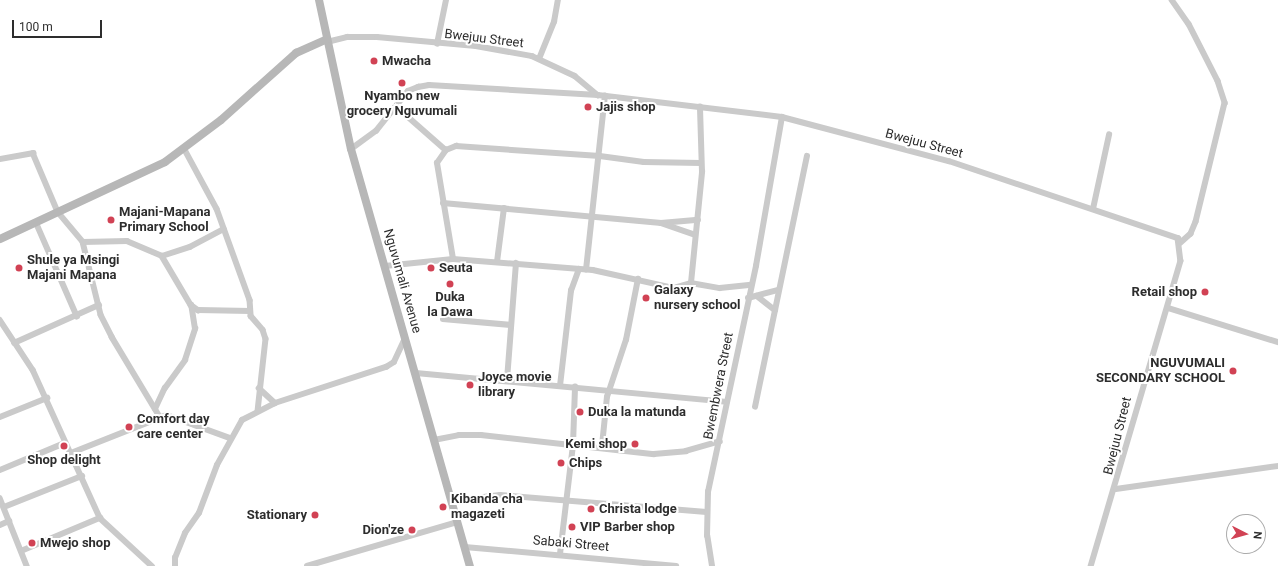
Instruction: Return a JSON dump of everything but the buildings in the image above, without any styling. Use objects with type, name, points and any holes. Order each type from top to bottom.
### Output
[{"type":"street","name":"Nguvumali Avenue","points":[[318,0],[351,149],[470,566]]},
{"type":"street","points":[[437,44],[446,0]]},
{"type":"street","points":[[539,59],[554,22],[558,0]]},
{"type":"street","points":[[1172,0],[1189,24],[1218,81],[1225,103],[1196,222],[1191,234],[1181,243]]},
{"type":"street","name":"Bwejuu Street","points":[[327,41],[347,37],[377,37],[437,44],[476,46],[539,59],[575,76],[598,95],[782,117],[949,162],[1173,235],[1181,243],[1181,261],[1168,308],[1137,402],[1116,490],[1091,566]]},
{"type":"street","points":[[0,238],[165,162],[221,120],[296,53],[327,41]]},
{"type":"street","points":[[351,149],[376,131],[397,107],[408,90],[429,85],[598,95]]},
{"type":"street","points":[[560,386],[571,291],[582,269],[592,215],[606,96]]},
{"type":"street","points":[[397,107],[446,150]]},
{"type":"street","points":[[691,283],[698,220],[701,163],[700,107]]},
{"type":"street","name":"Bwembwera Street","points":[[712,566],[706,512],[751,285],[782,117]]},
{"type":"street","points":[[1093,209],[1109,136]]},
{"type":"street","points":[[453,259],[437,163],[446,150],[456,146],[600,156],[644,162],[701,163]]},
{"type":"street","points":[[184,148],[224,229],[250,300],[250,311],[266,339],[259,388],[258,410]]},
{"type":"street","points":[[0,159],[33,153],[58,212],[83,242],[99,305],[112,337],[160,416]]},
{"type":"street","points":[[755,407],[778,290],[807,156]]},
{"type":"street","points":[[443,203],[592,215],[661,223],[698,220]]},
{"type":"street","points":[[497,262],[504,208]]},
{"type":"street","points":[[36,222],[77,316]]},
{"type":"street","points":[[661,223],[696,235]]},
{"type":"street","points":[[162,256],[190,247],[224,229]]},
{"type":"street","points":[[83,242],[127,241],[162,256],[190,305],[195,328],[185,360],[165,388],[155,408]]},
{"type":"street","points":[[385,266],[453,259],[582,269],[638,279],[674,288],[691,283],[720,288],[751,285]]},
{"type":"street","points":[[507,380],[516,263]]},
{"type":"street","points":[[602,446],[607,397],[611,389],[631,321],[638,279]]},
{"type":"street","points":[[748,298],[778,290]]},
{"type":"street","points":[[757,296],[775,310]]},
{"type":"street","points":[[14,343],[99,305]]},
{"type":"street","points":[[190,305],[203,312],[250,311]]},
{"type":"street","points":[[1168,308],[1278,342]]},
{"type":"street","points":[[443,319],[511,325]]},
{"type":"street","points":[[0,320],[33,370],[47,398],[65,443],[82,476],[100,518],[152,566]]},
{"type":"street","points":[[175,566],[175,558],[185,533],[199,513],[230,438],[242,420],[258,410],[275,403],[386,367],[398,356],[405,336]]},
{"type":"street","points":[[416,373],[611,389],[727,402]]},
{"type":"street","points":[[560,554],[564,499],[572,445],[575,387]]},
{"type":"street","points":[[259,388],[275,403]]},
{"type":"street","points":[[0,417],[47,398]]},
{"type":"street","points":[[71,453],[160,416],[174,416],[230,438]]},
{"type":"street","points":[[434,440],[459,435],[481,435],[572,445],[602,446],[654,454],[686,451],[720,441]]},
{"type":"street","points":[[0,470],[65,443]]},
{"type":"street","points":[[1116,490],[1278,466]]},
{"type":"street","points":[[4,507],[82,476]]},
{"type":"street","points":[[452,501],[500,495],[564,499],[706,512]]},
{"type":"street","points":[[0,498],[27,566]]},
{"type":"street","points":[[21,551],[100,518]]},
{"type":"street","points":[[0,525],[9,521]]},
{"type":"street","points":[[307,566],[457,522]]},
{"type":"street","name":"Sabaki Street","points":[[465,547],[560,554],[676,566]]},
{"type":"place","name":"Mwacha","points":[[374,61]]},
{"type":"place","name":"Nyambo new grocery Nguvumali","points":[[402,83]]},
{"type":"place","name":"Jajis shop","points":[[588,107]]},
{"type":"place","name":"Majani-Mapana Primary School","points":[[111,220]]},
{"type":"place","name":"Shule ya Msingi Majani Mapana","points":[[19,268]]},
{"type":"place","name":"Seuta","points":[[431,268]]},
{"type":"place","name":"Duka la Dawa","points":[[450,284]]},
{"type":"place","name":"Retail shop","points":[[1205,292]]},
{"type":"place","name":"Galaxy nursery school","points":[[646,298]]},
{"type":"place","name":"NGUVUMALI SECONDARY SCHOOL","points":[[1233,371]]},
{"type":"place","name":"Joyce movie library","points":[[470,385]]},
{"type":"place","name":"Duka la matunda","points":[[580,412]]},
{"type":"place","name":"Comfort day care center","points":[[129,427]]},
{"type":"place","name":"Kemi shop","points":[[635,444]]},
{"type":"place","name":"Shop delight","points":[[64,446]]},
{"type":"place","name":"Chips","points":[[561,463]]},
{"type":"place","name":"Kibanda cha magazeti","points":[[443,507]]},
{"type":"place","name":"Christa lodge","points":[[591,509]]},
{"type":"place","name":"Stationary","points":[[315,515]]},
{"type":"place","name":"VIP Barber shop","points":[[572,527]]},
{"type":"place","name":"Dion'ze","points":[[412,530]]},
{"type":"place","name":"Mwejo shop","points":[[32,543]]}]
